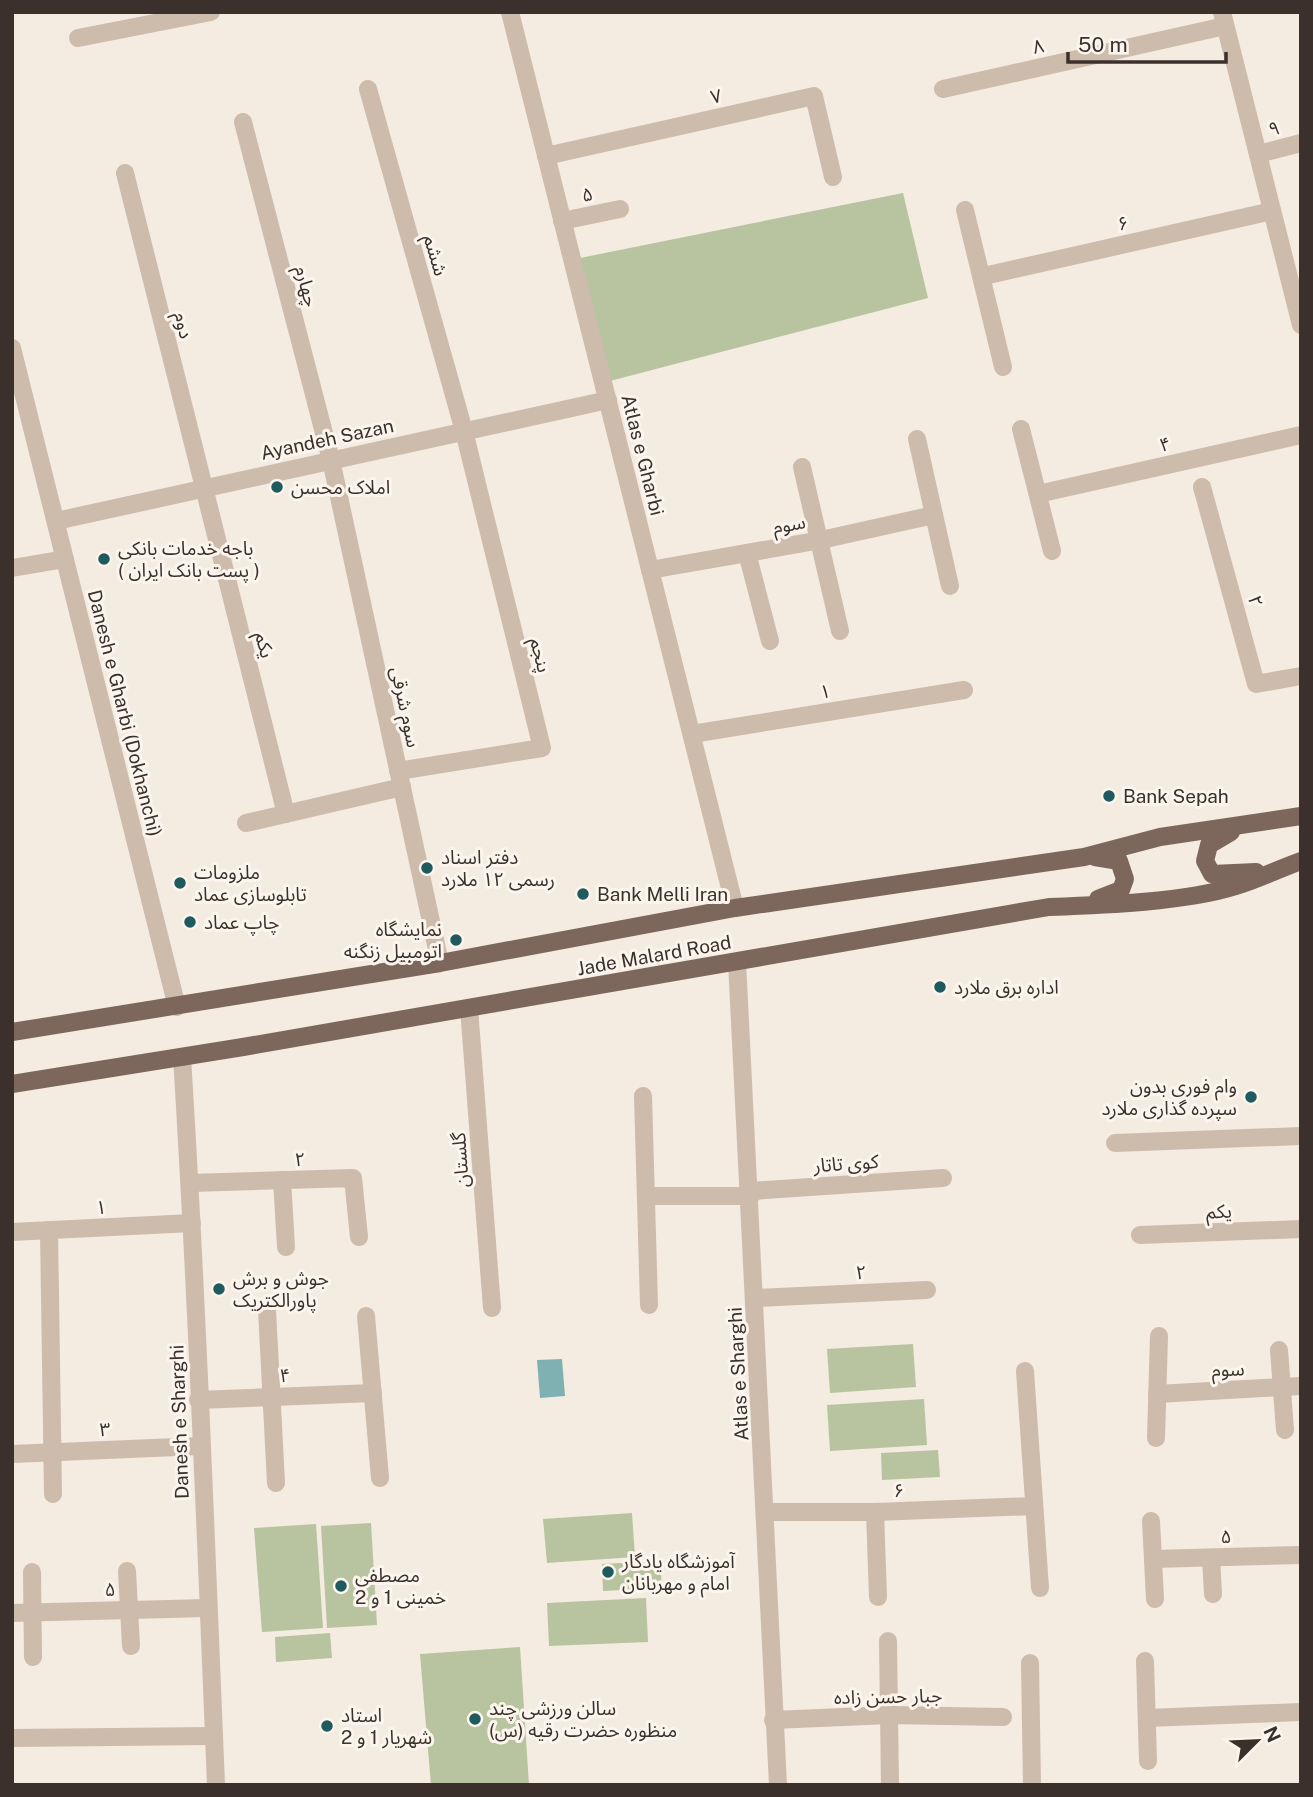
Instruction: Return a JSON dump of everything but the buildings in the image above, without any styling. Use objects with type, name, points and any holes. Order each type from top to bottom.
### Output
[{"type":"main road","name":"Jade Malard Road","points":[[12,1032],[440,963],[735,908],[1084,857],[1160,837],[1301,816]]},
{"type":"main road","points":[[1241,827],[1209,845],[1205,861],[1212,874],[1269,872]]},
{"type":"main road","points":[[1084,857],[1119,861],[1125,879],[1121,890],[1086,905]]},
{"type":"main road","name":"Jade Malard Road","points":[[12,1084],[1049,907],[1235,887],[1301,861]]},
{"type":"street","points":[[78,38],[211,12]]},
{"type":"street","name":"Atlas e Gharbi","points":[[510,12],[735,908]]},
{"type":"street","points":[[1224,19],[1272,211],[1295,280],[1301,325]]},
{"type":"street","name":"۸","points":[[943,89],[1224,19]]},
{"type":"street","name":"ششم","points":[[368,89],[464,431]]},
{"type":"street","name":"۷","points":[[546,156],[814,96],[833,177]]},
{"type":"street","name":"چهارم","points":[[243,122],[331,460]]},
{"type":"street","name":"۹","points":[[1258,154],[1301,143]]},
{"type":"street","name":"دوم","points":[[125,173],[202,487]]},
{"type":"street","name":"۵","points":[[562,221],[620,209]]},
{"type":"street","points":[[965,210],[984,276],[1003,367]]},
{"type":"street","name":"۶","points":[[984,276],[1272,211]]},
{"type":"street","name":"Danesh e Gharbi (Dokhanchi)","points":[[12,348],[177,1007]]},
{"type":"street","name":"Ayandeh Sazan","points":[[56,521],[608,400]]},
{"type":"street","points":[[1021,429],[1052,551]]},
{"type":"street","name":"پنجم","points":[[400,779],[542,748],[464,431]]},
{"type":"street","name":"۴","points":[[1038,494],[1301,435]]},
{"type":"street","points":[[917,439],[950,586]]},
{"type":"street","name":"سوم شرقی","points":[[331,460],[440,963]]},
{"type":"street","points":[[802,467],[841,631]]},
{"type":"street","name":"یکم","points":[[202,487],[286,814]]},
{"type":"street","name":"۲","points":[[1202,487],[1256,684],[1301,676]]},
{"type":"street","name":"سوم","points":[[650,570],[821,540],[934,515]]},
{"type":"street","points":[[747,553],[770,641]]},
{"type":"street","points":[[12,568],[65,559]]},
{"type":"street","name":"۱","points":[[692,734],[964,690]]},
{"type":"street","points":[[246,823],[286,814],[400,779]]},
{"type":"street","name":"Atlas e Sharghi","points":[[737,961],[751,1194],[778,1785]]},
{"type":"street","name":"گلستان","points":[[469,1008],[492,1308]]},
{"type":"street","name":"Danesh e Sharghi","points":[[182,1057],[192,1223],[216,1785]]},
{"type":"street","points":[[643,1096],[649,1306]]},
{"type":"street","points":[[1115,1143],[1301,1136]]},
{"type":"street","name":"۲","points":[[190,1183],[353,1178],[359,1237]]},
{"type":"street","name":"کوی تاتار","points":[[646,1196],[751,1194],[943,1178]]},
{"type":"street","points":[[282,1180],[286,1247]]},
{"type":"street","name":"۱","points":[[12,1232],[192,1223]]},
{"type":"street","name":"یکم","points":[[1140,1235],[1301,1229]]},
{"type":"street","points":[[49,1230],[53,1494]]},
{"type":"street","name":"۲","points":[[755,1298],[927,1290]]},
{"type":"street","points":[[267,1310],[276,1483]]},
{"type":"street","points":[[366,1316],[380,1478]]},
{"type":"street","points":[[1156,1438],[1159,1336]]},
{"type":"street","points":[[1279,1350],[1285,1430]]},
{"type":"street","points":[[1025,1371],[1040,1588]]},
{"type":"street","name":"سوم","points":[[1157,1394],[1301,1386]]},
{"type":"street","name":"۴","points":[[198,1400],[373,1393]]},
{"type":"street","name":"۳","points":[[12,1454],[200,1446]]},
{"type":"street","name":"۶","points":[[765,1511],[875,1512],[1034,1506]]},
{"type":"street","points":[[875,1512],[878,1597]]},
{"type":"street","points":[[1151,1521],[1155,1599]]},
{"type":"street","name":"۵","points":[[1153,1559],[1301,1555]]},
{"type":"street","points":[[1211,1558],[1213,1594]]},
{"type":"street","points":[[127,1571],[131,1646]]},
{"type":"street","points":[[32,1572],[33,1657]]},
{"type":"street","name":"۵","points":[[12,1613],[208,1608]]},
{"type":"street","points":[[888,1641],[890,1785]]},
{"type":"street","points":[[1145,1661],[1148,1761]]},
{"type":"street","points":[[1030,1663],[1032,1785]]},
{"type":"street","points":[[1147,1718],[1301,1712]]},
{"type":"street","name":"جبار حسن زاده","points":[[773,1720],[890,1715],[1003,1717]]},
{"type":"street","points":[[12,1738],[214,1736]]},
{"type":"green space","points":[[903,193],[928,298],[610,381],[580,258]]},
{"type":"green space","points":[[913,1344],[916,1387],[830,1393],[827,1349]]},
{"type":"green space","points":[[924,1399],[927,1445],[830,1451],[827,1405]]},
{"type":"green space","points":[[938,1450],[940,1477],[882,1480],[881,1453]]},
{"type":"green space","points":[[632,1513],[635,1557],[547,1563],[543,1519]]},
{"type":"green space","points":[[371,1523],[377,1625],[327,1628],[321,1526]]},
{"type":"green space","points":[[316,1524],[323,1628],[262,1632],[254,1528]]},
{"type":"green space","points":[[660,1561],[662,1588],[603,1591],[602,1564]]},
{"type":"green space","points":[[646,1598],[648,1642],[549,1646],[547,1603]]},
{"type":"green space","points":[[330,1633],[332,1658],[276,1662],[275,1637]]},
{"type":"green space","name":"سالن ورزشی چند منظوره حضرت رقیه (س)","points":[[520,1647],[529,1785],[431,1785],[420,1654]]},
{"type":"water","points":[[562,1359],[565,1396],[540,1398],[537,1360]]},
{"type":"place","name":"املاک محسن","points":[[277,487]]},
{"type":"place","name":"باجه خدمات بانکی ( پست بانک ایران )","points":[[104,559]]},
{"type":"place","name":"Bank Sepah","points":[[1109,796]]},
{"type":"place","name":"دفتر اسناد رسمی ۱۲ ملارد","points":[[427,868]]},
{"type":"place","name":"ملزومات تابلوسازی عماد","points":[[180,883]]},
{"type":"place","name":"Bank Melli Iran","points":[[583,894]]},
{"type":"place","name":"چاپ عماد","points":[[190,922]]},
{"type":"place","name":"نمایشگاه اتومبیل زنگنه","points":[[456,940]]},
{"type":"place","name":"اداره برق ملارد","points":[[940,987]]},
{"type":"place","name":"وام فوری بدون سپرده گذاری ملارد","points":[[1251,1097]]},
{"type":"place","name":"جوش و برش پاورالکتریک","points":[[219,1289]]},
{"type":"place","name":"آموزشگاه یادگار امام و مهربانان","points":[[608,1572]]},
{"type":"place","name":"مصطفی خمینی 1 و 2","points":[[341,1586]]},
{"type":"place","name":"سالن ورزشی چند منظوره حضرت رقیه (س)","points":[[475,1719]]},
{"type":"place","name":"استاد شهریار 1 و 2","points":[[327,1726]]}]
